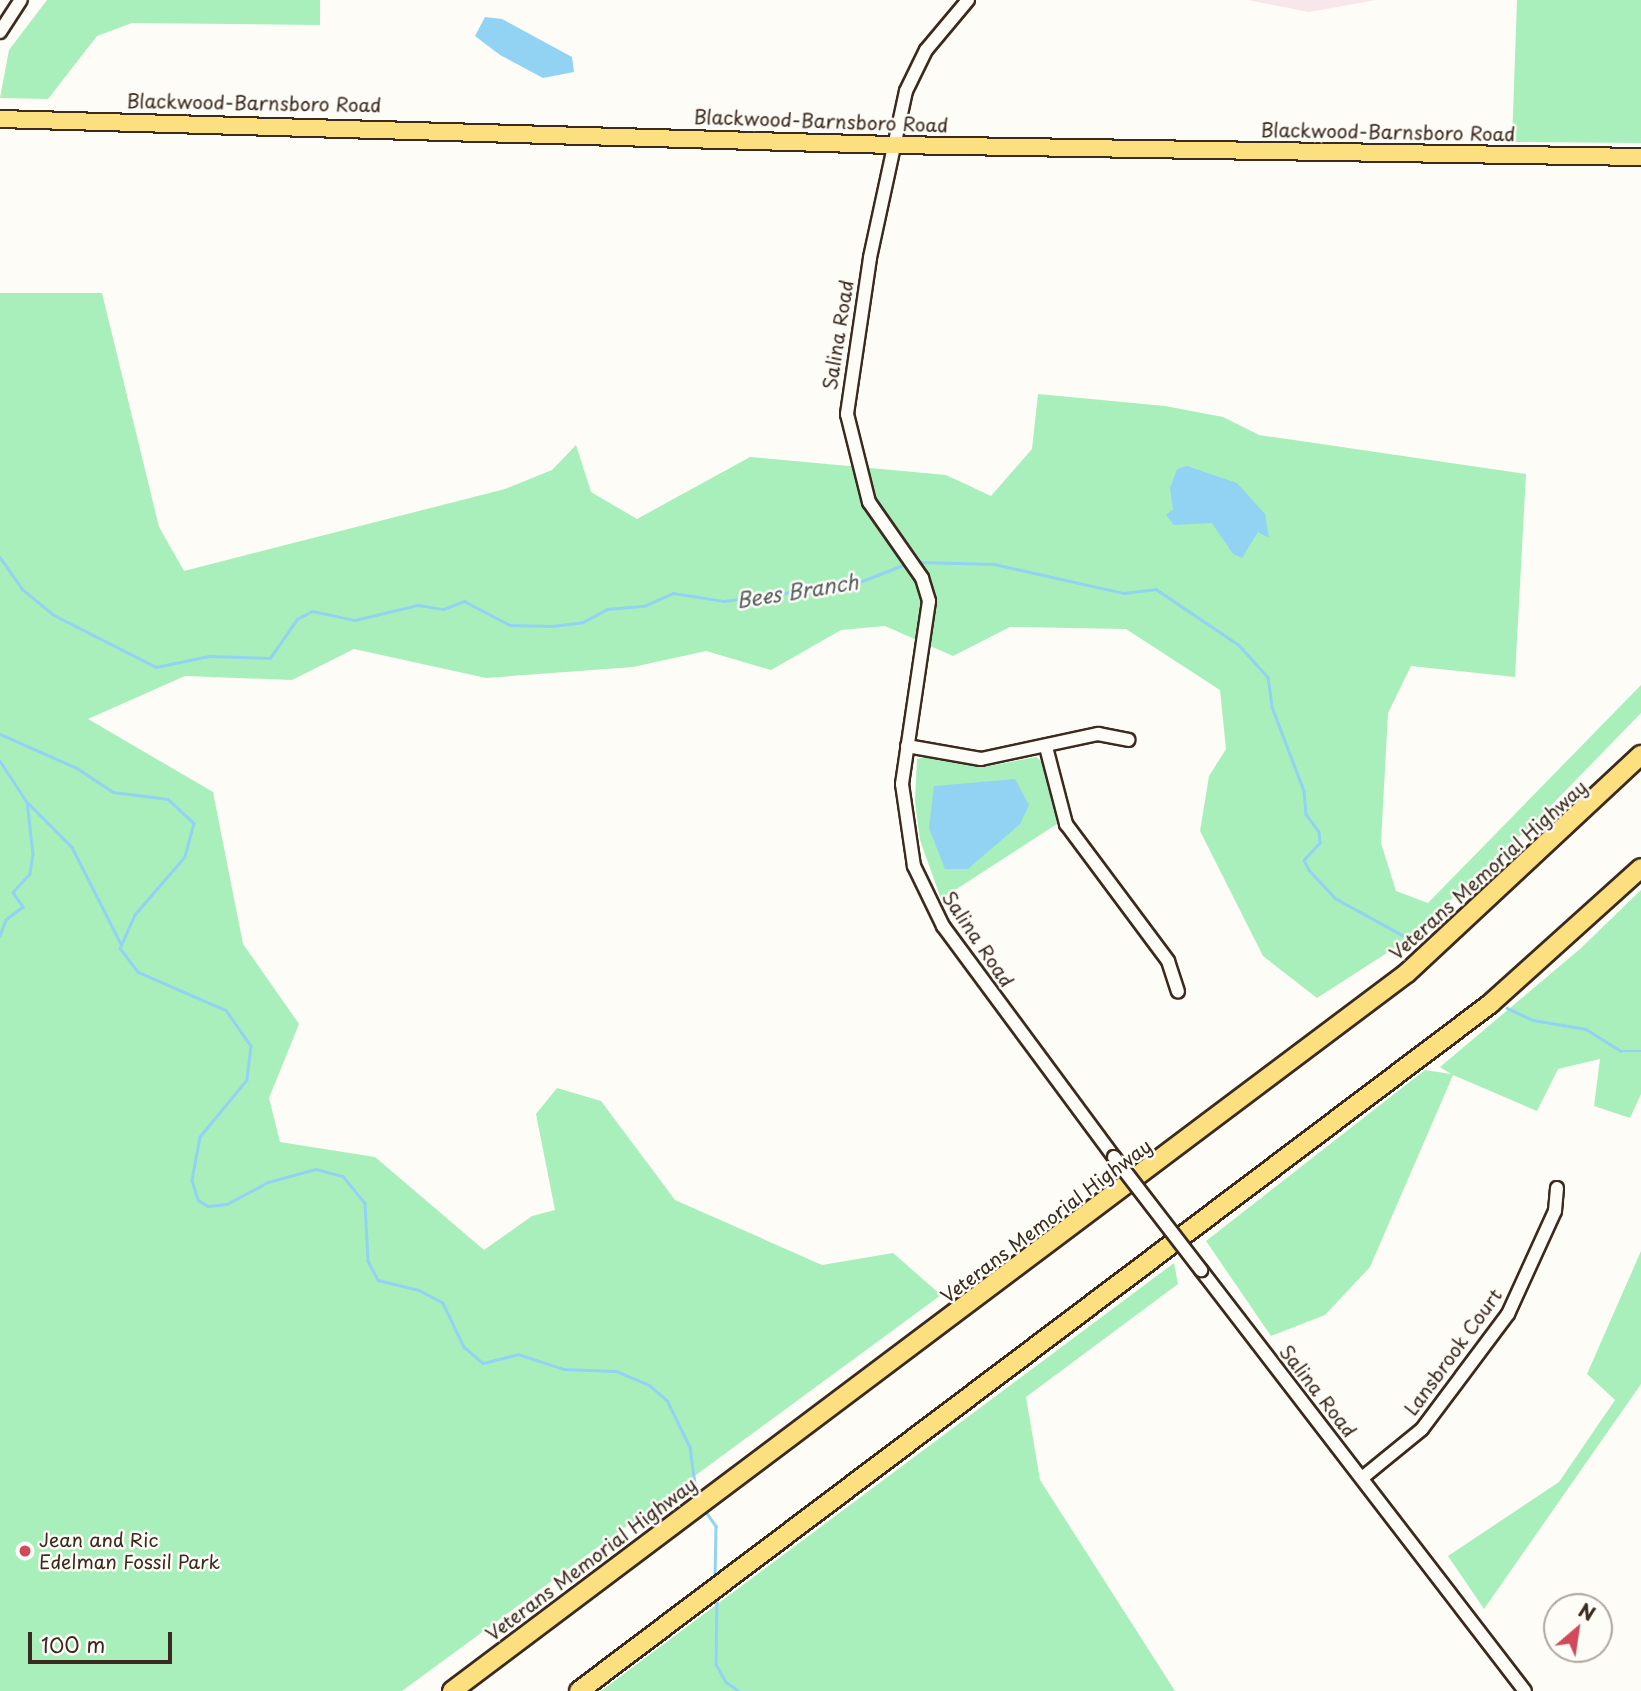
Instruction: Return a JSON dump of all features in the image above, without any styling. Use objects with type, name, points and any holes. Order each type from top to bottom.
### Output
[{"type":"highway","name":"Veterans Memorial Highway","points":[[452,1691],[648,1540],[914,1349],[1408,973],[1641,755]]},
{"type":"highway","points":[[579,1691],[785,1534],[908,1446],[1490,1004],[1641,868]]},
{"type":"main road","name":"Blackwood-Barnsboro Road","points":[[0,119],[893,145],[1641,158]]},
{"type":"street","points":[[0,32],[21,0]]},
{"type":"street","name":"Salina Road","points":[[968,0],[915,70],[893,145],[846,403],[864,491],[916,568],[930,610],[907,746],[905,822],[930,906],[1114,1157],[1525,1691]]},
{"type":"street","points":[[907,746],[981,759],[1098,734],[1128,740]]},
{"type":"street","points":[[1046,747],[1066,824],[1168,961],[1178,991]]},
{"type":"street","name":"Lansbrook Court","points":[[1363,1478],[1422,1429],[1508,1314],[1555,1211],[1557,1188]]},
{"type":"shaded area","points":[[1248,0],[1376,0],[1309,12]]},
{"type":"green space","points":[[47,0],[320,0],[320,25],[132,23],[97,36],[48,99],[0,98],[9,50]]},
{"type":"green space","points":[[1517,0],[1641,0],[1641,143],[1512,142]]},
{"type":"green space","points":[[0,293],[102,293],[159,527],[184,571],[505,489],[552,470],[576,445],[591,492],[637,519],[750,457],[946,475],[991,496],[1032,449],[1038,394],[1165,406],[1223,417],[1259,435],[1526,474],[1515,677],[1411,666],[1388,713],[1381,843],[1396,891],[1428,903],[1641,685],[1641,713],[1536,821],[1407,940],[1317,998],[1263,956],[1200,831],[1209,776],[1226,749],[1220,690],[1126,629],[1010,627],[953,656],[885,626],[841,630],[771,670],[706,651],[633,667],[486,678],[354,649],[292,680],[185,676],[88,719],[213,792],[243,944],[299,1024],[269,1098],[280,1142],[375,1157],[484,1250],[532,1216],[555,1210],[536,1114],[557,1088],[601,1101],[675,1200],[822,1265],[893,1253],[941,1295],[402,1691],[0,1691]]},
{"type":"green space","points":[[926,757],[984,767],[1036,757],[1042,762],[1057,824],[941,899],[920,840],[915,801],[917,759]]},
{"type":"green space","points":[[1641,890],[1641,1094],[1630,1118],[1594,1106],[1600,1059],[1558,1069],[1537,1111],[1453,1075],[1370,1267],[1325,1315],[1271,1336],[1206,1241],[1425,1070],[1451,1074],[1440,1067],[1580,949]]},
{"type":"green space","points":[[1641,1251],[1641,1384],[1484,1609],[1448,1556],[1559,1482],[1615,1400],[1587,1374]]},
{"type":"green space","points":[[1174,1263],[1178,1284],[1026,1397],[1040,1480],[1175,1691],[601,1691]]},
{"type":"water","points":[[485,17],[502,19],[572,57],[574,72],[543,78],[500,55],[475,36]]},
{"type":"water","points":[[1187,466],[1237,483],[1265,514],[1269,538],[1258,532],[1242,558],[1233,554],[1212,523],[1174,525],[1166,515],[1173,509],[1170,488],[1177,469]]},
{"type":"water","points":[[1015,779],[1029,805],[1020,824],[968,869],[945,869],[929,828],[934,786]]},
{"type":"waterway","name":"Bees Branch","points":[[0,557],[22,589],[54,615],[156,667],[209,656],[270,658],[297,619],[312,611],[355,620],[418,605],[444,609],[464,601],[510,625],[552,626],[583,622],[607,609],[644,606],[673,593],[724,601],[857,583],[908,563]]},
{"type":"waterway","name":"Bees Branch","points":[[918,562],[994,564],[1124,593],[1156,589],[1239,645],[1268,677],[1272,707],[1304,791],[1306,814],[1319,832],[1320,843],[1304,860],[1309,870],[1335,898],[1402,935]]},
{"type":"waterway","points":[[0,734],[77,768],[113,792],[168,799],[194,823],[185,857],[135,915],[120,948],[138,972],[226,1010],[251,1046],[247,1080],[200,1137],[192,1180],[198,1200],[208,1206],[227,1204],[268,1182],[316,1169],[343,1176],[365,1203],[368,1261],[378,1280],[419,1290],[443,1303],[464,1347],[483,1363],[518,1354],[564,1369],[616,1371],[649,1385],[667,1400],[690,1447],[697,1498]]},
{"type":"waterway","points":[[0,761],[27,802],[33,854],[30,874],[13,892],[23,907],[6,920],[0,936]]},
{"type":"waterway","points":[[28,803],[72,847],[121,944]]},
{"type":"waterway","name":"Bees Branch","points":[[1507,1008],[1533,1020],[1586,1029],[1621,1051],[1641,1051]]},
{"type":"waterway","points":[[704,1509],[716,1526],[715,1578]]},
{"type":"waterway","points":[[717,1596],[716,1664],[726,1682],[739,1691]]},
{"type":"place","name":"Jean and Ric Edelman Fossil Park","points":[[25,1551]]}]
